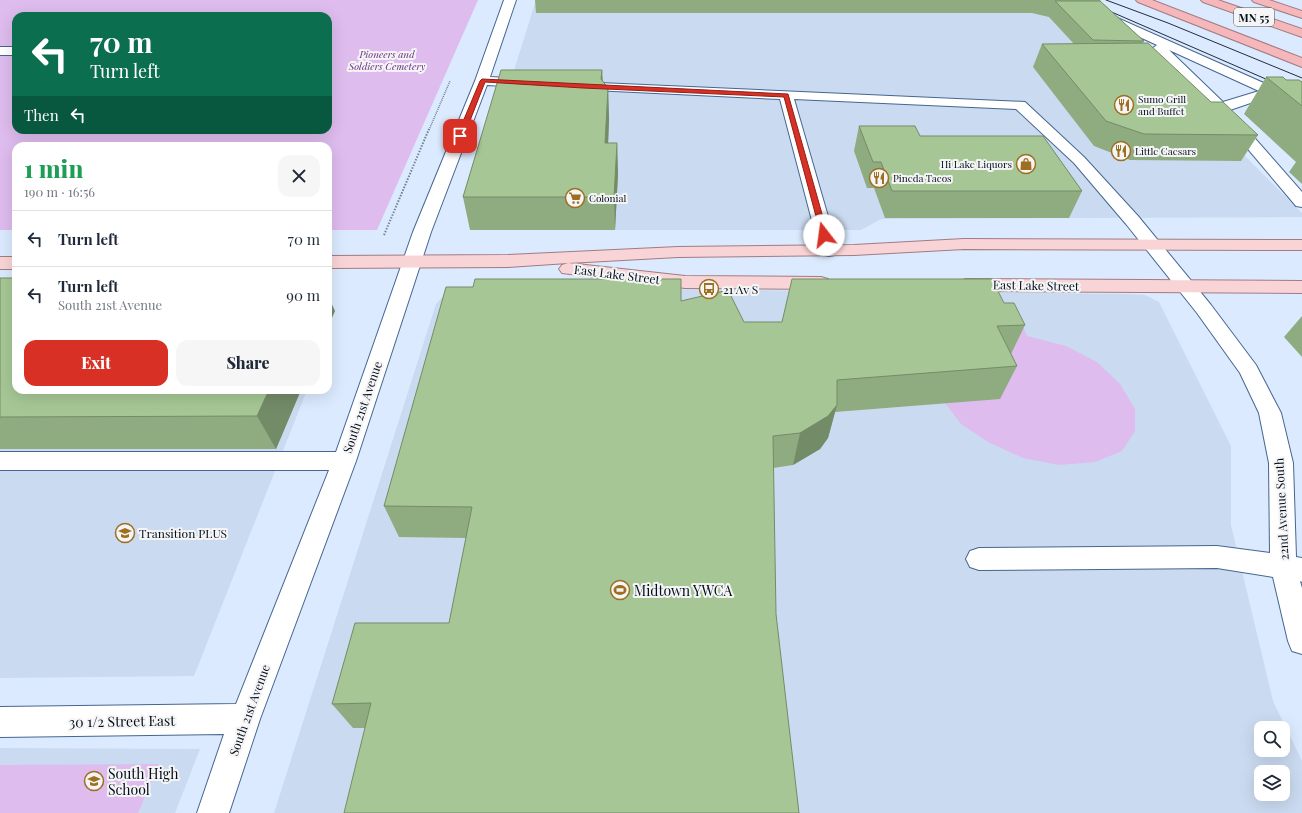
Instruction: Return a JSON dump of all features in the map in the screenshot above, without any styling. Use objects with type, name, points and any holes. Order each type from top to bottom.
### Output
[{"type":"highway","points":[[1142,0],[1302,63]]},
{"type":"highway","name":"MN 55","points":[[1207,0],[1302,33]]},
{"type":"highway","name":"MN 55","points":[[1258,0],[1302,15]]},
{"type":"main road","name":"East Lake Street","points":[[332,262],[508,262],[678,252],[829,251],[964,244],[1302,245]]},
{"type":"main road","name":"East Lake Street","points":[[508,262],[685,282],[836,284]]},
{"type":"main road","points":[[0,263],[12,263]]},
{"type":"main road","name":"East Lake Street","points":[[947,285],[1302,287]]},
{"type":"street","name":"South 21st Avenue","points":[[213,813],[245,719],[344,461],[422,232],[482,81],[510,0]]},
{"type":"street","points":[[1068,0],[1302,105]]},
{"type":"street","points":[[1137,31],[1170,57],[1220,107],[1302,202]]},
{"type":"street","points":[[0,51],[12,51]]},
{"type":"street","points":[[482,81],[539,84]]},
{"type":"street","name":"22nd Avenue South","points":[[561,85],[1020,105],[1079,160],[1152,245],[1204,309],[1249,370],[1270,414],[1281,463],[1302,641]]},
{"type":"street","points":[[1220,107],[1230,106],[1272,91]]},
{"type":"street","points":[[786,96],[829,251]]},
{"type":"street","points":[[0,460],[344,461]]},
{"type":"street","points":[[979,559],[1092,559],[1158,556],[1217,557],[1293,568]]},
{"type":"street","name":"30 1/2 Street East","points":[[0,722],[245,719]]},
{"type":"path","points":[[383,237],[450,80]]},
{"type":"shaded area","points":[[536,0],[1062,0],[1109,20],[1302,213],[1302,217],[881,219],[861,230],[470,230],[505,99]]},
{"type":"shaded area","points":[[464,287],[1128,294],[1145,295],[1159,302],[1231,446],[1231,525],[1273,701],[1283,721],[1254,721],[1254,757],[1290,757],[1290,736],[1302,761],[1302,813],[274,813],[436,304],[444,295]]},
{"type":"shaded area","name":"Transition PLUS","points":[[0,302],[12,368],[12,394],[305,394],[194,676],[0,678]]},
{"type":"shaded area","name":"South High School","points":[[0,748],[200,749],[175,813],[0,813]]},
{"type":"green space","name":"Pioneers and Soldiers Cemetery","points":[[0,0],[478,0],[377,230],[332,230],[332,142],[12,142],[12,230],[0,230]]},
{"type":"green space","points":[[1020,320],[1027,336],[1066,346],[1097,362],[1120,384],[1135,409],[1135,431],[1122,451],[1095,462],[1059,465],[1023,458],[988,442],[961,424],[945,403],[982,359]]},
{"type":"green space","points":[[159,764],[138,813],[0,813],[0,765]]},
{"type":"building","points":[[1055,1],[1100,1],[1144,41],[1093,40]]},
{"type":"building","points":[[1148,43],[1211,102],[1223,102],[1258,135],[1144,134],[1106,121],[1042,44]]},
{"type":"building","points":[[501,70],[602,70],[601,79],[608,88],[605,143],[617,143],[614,197],[463,197]]},
{"type":"building","points":[[1266,77],[1283,77],[1286,80],[1299,80],[1302,82],[1302,106]]},
{"type":"building","points":[[859,126],[915,126],[920,136],[1043,136],[1082,191],[892,191],[881,162],[873,162]]},
{"type":"building","points":[[0,278],[12,278],[12,394],[267,394],[257,416],[0,417]]},
{"type":"building","name":"Midtown YWCA","points":[[475,279],[681,279],[681,301],[728,290],[744,322],[782,322],[792,279],[992,279],[1004,303],[1014,303],[1025,325],[997,326],[1017,366],[837,380],[837,405],[828,416],[800,433],[773,436],[776,614],[799,813],[344,813],[371,703],[332,704],[355,623],[449,623],[472,507],[384,506],[446,287],[473,287]]},
{"type":"tram line","points":[[1084,0],[1275,83]]},
{"type":"tram line","points":[[1106,0],[1168,23],[1302,78]]},
{"type":"place","name":"Sumo Grill and Buffet","points":[[1124,105]]},
{"type":"place","name":"Little Caesars","points":[[1121,151]]},
{"type":"place","name":"Hi Lake Liquors","points":[[1026,164]]},
{"type":"place","name":"Pineda Tacos","points":[[879,178]]},
{"type":"place","name":"Colonial","points":[[575,198]]},
{"type":"place","name":"21 Av S","points":[[709,289]]},
{"type":"place","name":"Transition PLUS","points":[[125,533]]},
{"type":"place","name":"Midtown YWCA","points":[[620,590]]},
{"type":"place","name":"South High School","points":[[94,781]]},
{"type":"route","points":[[460,136],[482,81],[786,96],[824,235]]}]
